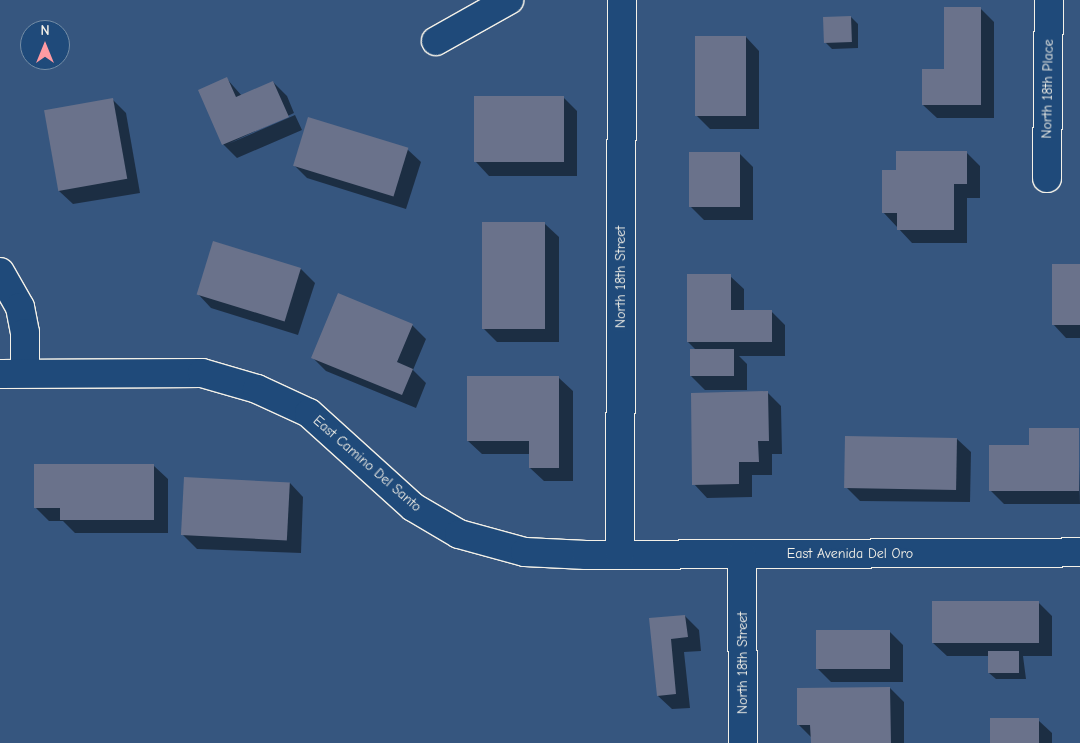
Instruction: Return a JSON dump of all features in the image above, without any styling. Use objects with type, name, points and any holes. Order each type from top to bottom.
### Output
[{"type":"street","points":[[436,41],[509,0]]},
{"type":"street","name":"North 18th Street","points":[[620,555],[622,0]]},
{"type":"street","name":"North 18th Place","points":[[1047,178],[1049,0]]},
{"type":"street","name":"East Camino Del Santo","points":[[0,272],[20,306],[25,333],[12,373],[202,373],[258,389],[309,413],[413,507],[459,534],[525,552],[620,555]]},
{"type":"street","name":"East Avenida Del Oro","points":[[620,555],[1080,552]]},
{"type":"street","name":"North 18th Street","points":[[742,554],[743,743]]},
{"type":"building","points":[[944,7],[981,7],[981,105],[922,105],[922,69],[944,69]]},
{"type":"building","points":[[851,16],[852,42],[824,43],[823,17]]},
{"type":"building","points":[[695,36],[746,36],[746,116],[695,116]]},
{"type":"building","points":[[227,77],[236,97],[273,81],[289,117],[222,145],[198,90]]},
{"type":"building","points":[[474,96],[564,96],[564,162],[474,162]]},
{"type":"building","points":[[113,98],[127,179],[58,191],[44,110]]},
{"type":"building","points":[[308,117],[408,148],[394,196],[293,166]]},
{"type":"building","points":[[896,151],[967,151],[967,184],[954,184],[954,230],[897,230],[897,213],[882,213],[882,170],[896,170]]},
{"type":"building","points":[[689,152],[740,152],[740,207],[689,207]]},
{"type":"building","points":[[482,222],[545,222],[545,329],[482,329]]},
{"type":"building","points":[[213,241],[301,268],[285,321],[197,295]]},
{"type":"building","points":[[1052,264],[1080,264],[1080,325],[1052,325]]},
{"type":"building","points":[[687,274],[731,274],[731,310],[772,310],[772,342],[687,342]]},
{"type":"building","points":[[338,293],[413,324],[397,362],[413,369],[402,395],[311,358]]},
{"type":"building","points":[[690,349],[734,349],[734,376],[690,376]]},
{"type":"building","points":[[467,376],[559,376],[559,468],[529,468],[529,441],[467,441]]},
{"type":"building","points":[[768,391],[769,441],[758,441],[759,462],[739,462],[739,484],[692,485],[691,393]]},
{"type":"building","points":[[1029,428],[1079,428],[1079,491],[989,491],[989,445],[1029,445]]},
{"type":"building","points":[[845,436],[957,438],[956,490],[844,488]]},
{"type":"building","points":[[34,464],[154,464],[154,520],[60,520],[60,508],[34,508]]},
{"type":"building","points":[[184,477],[290,483],[287,540],[181,535]]},
{"type":"building","points":[[932,601],[1039,601],[1039,643],[932,643]]},
{"type":"building","points":[[685,615],[688,637],[671,639],[676,694],[657,696],[649,618]]},
{"type":"building","points":[[816,630],[890,630],[890,669],[816,669]]},
{"type":"building","points":[[988,651],[1019,651],[1019,673],[988,673]]},
{"type":"building","points":[[890,687],[891,743],[811,743],[810,725],[797,725],[797,688]]},
{"type":"building","points":[[990,718],[1039,718],[1039,743],[990,743]]}]
